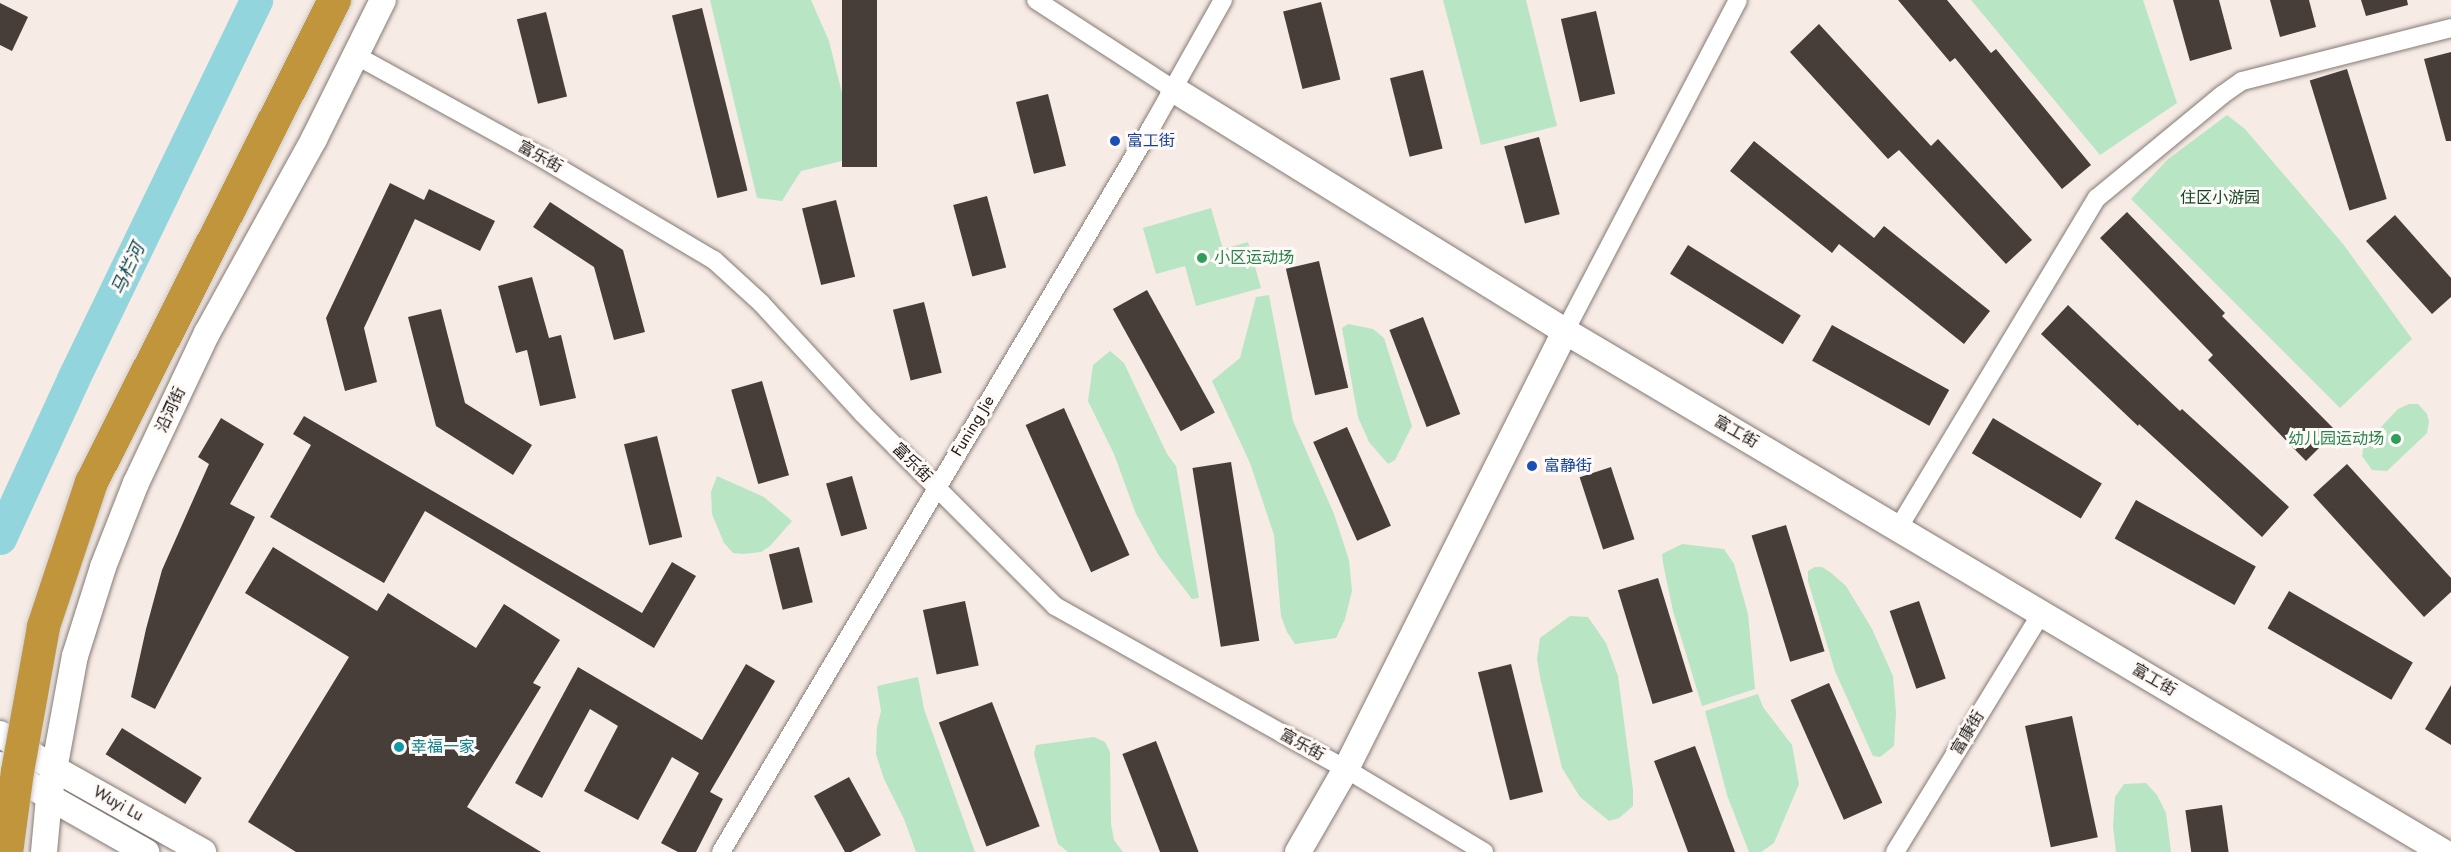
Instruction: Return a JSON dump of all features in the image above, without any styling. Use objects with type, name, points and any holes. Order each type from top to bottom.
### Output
[{"type":"highway","points":[[0,778],[28,622],[77,476],[312,0]]},
{"type":"highway","points":[[6,852],[17,771],[43,626],[91,482],[334,0]]},
{"type":"street","name":"沿河街","points":[[44,852],[41,792],[55,769],[75,656],[103,567],[136,483],[207,333],[314,139],[383,0]]},
{"type":"street","name":"富工街","points":[[1036,0],[1173,89],[1565,331],[1899,527],[2041,614],[2443,852]]},
{"type":"street","name":"Funing Jie","points":[[721,852],[1173,89],[1223,0]]},
{"type":"street","points":[[1298,852],[1346,769],[1565,331],[1738,0]]},
{"type":"street","points":[[1899,527],[2097,198],[2222,94],[2242,81],[2451,28]]},
{"type":"street","name":"富乐街","points":[[355,55],[542,158],[714,260],[761,303],[863,414],[1055,606],[1346,769],[1484,852]]},
{"type":"street","name":"富康街","points":[[1895,852],[2041,614]]},
{"type":"street","name":"Wuyi Lu","points":[[0,734],[55,769],[204,852]]},
{"type":"street","name":"Wuyi Lu","points":[[0,765],[41,792],[146,852]]},
{"type":"green space","points":[[710,0],[811,0],[829,41],[858,157],[801,171],[782,201],[757,198]]},
{"type":"green space","points":[[1443,0],[1526,0],[1557,126],[1481,145]]},
{"type":"green space","points":[[1971,0],[2143,0],[2177,103],[2100,155]]},
{"type":"green space","name":"住区小游园","points":[[2227,115],[2245,129],[2343,244],[2412,339],[2340,408],[2131,199],[2167,160]]},
{"type":"green space","name":"小区运动场","points":[[1211,208],[1223,249],[1248,242],[1261,288],[1196,306],[1185,266],[1156,274],[1143,228]]},
{"type":"green space","points":[[1269,295],[1293,421],[1334,514],[1349,560],[1352,591],[1345,619],[1336,638],[1295,644],[1281,616],[1274,535],[1250,463],[1212,381],[1240,358],[1256,297]]},
{"type":"green space","points":[[1348,324],[1373,329],[1384,338],[1412,426],[1395,460],[1388,464],[1369,442],[1358,417],[1342,328]]},
{"type":"green space","points":[[1110,351],[1124,363],[1167,454],[1176,466],[1199,598],[1192,599],[1159,556],[1136,514],[1114,454],[1088,401],[1093,365]]},
{"type":"green space","name":"幼儿园运动场","points":[[2409,404],[2418,404],[2427,414],[2429,421],[2427,433],[2387,471],[2372,470],[2362,456],[2364,445],[2398,409]]},
{"type":"green space","points":[[717,476],[764,497],[792,521],[770,546],[761,552],[733,553],[724,543],[712,514],[711,492]]},
{"type":"green space","points":[[1682,544],[1724,549],[1734,564],[1748,614],[1755,689],[1702,706],[1673,611],[1663,563],[1662,554]]},
{"type":"green space","points":[[1815,567],[1822,567],[1846,586],[1872,629],[1893,676],[1896,713],[1894,746],[1880,757],[1873,756],[1835,671],[1808,581],[1808,571]]},
{"type":"green space","points":[[1570,616],[1588,617],[1606,643],[1618,676],[1633,790],[1633,806],[1619,818],[1609,821],[1580,797],[1562,768],[1540,677],[1537,659],[1540,638]]},
{"type":"green space","points":[[918,677],[924,709],[975,852],[916,852],[904,819],[884,779],[876,754],[877,727],[881,711],[877,686]]},
{"type":"green space","points":[[1758,694],[1763,707],[1792,745],[1799,784],[1774,843],[1761,852],[1749,852],[1727,795],[1705,711]]},
{"type":"green space","points":[[1094,737],[1105,742],[1110,752],[1111,824],[1114,840],[1123,852],[1068,852],[1058,844],[1034,754],[1036,745]]},
{"type":"green space","points":[[2146,783],[2157,795],[2166,813],[2171,852],[2116,852],[2113,826],[2115,797],[2124,784]]},
{"type":"building","points":[[842,0],[877,0],[877,167],[842,167]]},
{"type":"building","points":[[1898,0],[1947,0],[1991,53],[1996,49],[2091,165],[2062,189],[1955,58],[1950,62]]},
{"type":"building","points":[[2173,0],[2219,0],[2232,49],[2190,61]]},
{"type":"building","points":[[2270,0],[2309,0],[2316,27],[2280,37]]},
{"type":"building","points":[[2361,0],[2407,0],[2408,5],[2366,16]]},
{"type":"building","points":[[1321,2],[1340,80],[1303,89],[1283,11]]},
{"type":"building","points":[[0,3],[28,17],[12,51],[0,45]]},
{"type":"building","points":[[702,8],[747,190],[717,198],[672,15]]},
{"type":"building","points":[[1596,11],[1615,94],[1580,102],[1561,19]]},
{"type":"building","points":[[546,12],[567,96],[538,104],[517,19]]},
{"type":"building","points":[[1819,24],[1931,146],[1938,139],[2032,240],[2006,264],[1899,150],[1888,159],[1790,52]]},
{"type":"building","points":[[2451,52],[2451,141],[2446,141],[2424,59]]},
{"type":"building","points":[[2347,69],[2387,199],[2349,210],[2310,80]]},
{"type":"building","points":[[1423,70],[1443,149],[1410,157],[1390,78]]},
{"type":"building","points":[[1048,94],[1066,166],[1034,174],[1016,102]]},
{"type":"building","points":[[1539,137],[1560,214],[1525,224],[1504,146]]},
{"type":"building","points":[[1754,141],[1874,238],[1884,226],[1990,311],[1964,344],[1839,244],[1832,253],[1730,171]]},
{"type":"building","points":[[390,183],[424,200],[429,189],[495,221],[480,251],[415,219],[364,328],[377,382],[345,391],[326,318]]},
{"type":"building","points":[[987,196],[1006,267],[972,277],[953,205]]},
{"type":"building","points":[[836,200],[855,277],[821,285],[802,208]]},
{"type":"building","points":[[550,202],[623,250],[645,332],[614,340],[594,267],[533,227]]},
{"type":"building","points":[[2127,212],[2225,313],[2222,316],[2336,431],[2306,461],[2208,360],[2213,355],[2100,238]]},
{"type":"building","points":[[2395,215],[2451,278],[2451,297],[2432,314],[2366,241]]},
{"type":"building","points":[[1688,245],[1801,315],[1783,344],[1670,274]]},
{"type":"building","points":[[1319,261],[1348,388],[1315,395],[1286,269]]},
{"type":"building","points":[[532,277],[549,338],[561,335],[576,398],[540,406],[527,350],[516,353],[498,286]]},
{"type":"building","points":[[1147,290],[1215,412],[1181,431],[1113,309]]},
{"type":"building","points":[[924,302],[942,373],[911,381],[893,310]]},
{"type":"building","points":[[2068,305],[2180,411],[2182,409],[2289,507],[2262,537],[2139,424],[2138,426],[2041,334]]},
{"type":"building","points":[[441,309],[465,403],[532,445],[513,475],[436,426],[408,317]]},
{"type":"building","points":[[1423,317],[1460,414],[1427,427],[1389,330]]},
{"type":"building","points":[[1832,325],[1949,390],[1929,426],[1812,361]]},
{"type":"building","points":[[762,381],[789,475],[758,484],[731,390]]},
{"type":"building","points":[[1064,408],[1129,555],[1091,572],[1026,425]]},
{"type":"building","points":[[304,416],[642,613],[672,562],[696,576],[654,648],[425,511],[384,583],[270,517],[311,445],[293,434]]},
{"type":"building","points":[[221,418],[264,444],[230,504],[255,517],[155,709],[131,697],[146,629],[162,570],[209,464],[198,457]]},
{"type":"building","points":[[1993,418],[2102,483],[2081,519],[1972,453]]},
{"type":"building","points":[[1347,427],[1391,526],[1357,541],[1313,442]]},
{"type":"building","points":[[657,436],[682,537],[649,545],[624,444]]},
{"type":"building","points":[[1231,462],[1259,641],[1221,647],[1192,468]]},
{"type":"building","points":[[2347,464],[2451,578],[2451,592],[2424,617],[2313,495]]},
{"type":"building","points":[[1611,467],[1634,539],[1603,549],[1580,477]]},
{"type":"building","points":[[852,476],[867,529],[841,536],[826,483]]},
{"type":"building","points":[[2136,500],[2256,566],[2234,605],[2115,538]]},
{"type":"building","points":[[1786,525],[1825,651],[1790,662],[1752,536]]},
{"type":"building","name":"幸福一家","points":[[273,547],[377,611],[388,593],[476,648],[504,604],[560,640],[533,683],[541,687],[467,807],[541,852],[296,852],[248,822],[349,657],[245,593]]},
{"type":"building","points":[[799,547],[813,602],[783,610],[769,554]]},
{"type":"building","points":[[1658,578],[1693,692],[1653,704],[1618,590]]},
{"type":"building","points":[[2289,591],[2413,662],[2391,700],[2268,628]]},
{"type":"building","points":[[965,601],[979,666],[937,674],[923,610]]},
{"type":"building","points":[[1919,601],[1946,679],[1916,689],[1890,611]]},
{"type":"building","points":[[746,664],[775,681],[710,792],[723,799],[696,852],[678,852],[661,843],[699,773],[672,757],[638,820],[584,791],[618,726],[590,709],[542,798],[515,783],[578,667],[702,740]]},
{"type":"building","points":[[1511,664],[1543,792],[1510,800],[1478,672]]},
{"type":"building","points":[[1829,683],[1882,803],[1844,820],[1791,700]]},
{"type":"building","points":[[2451,685],[2451,745],[2425,729]]},
{"type":"building","points":[[992,702],[1040,826],[986,847],[939,722]]},
{"type":"building","points":[[2072,716],[2098,837],[2051,847],[2025,726]]},
{"type":"building","points":[[122,728],[202,778],[185,804],[106,754]]},
{"type":"building","points":[[1156,741],[1199,852],[1160,852],[1122,754]]},
{"type":"building","points":[[1695,746],[1735,852],[1688,852],[1654,761]]},
{"type":"building","points":[[849,777],[881,835],[851,852],[845,852],[814,796]]},
{"type":"building","points":[[2222,805],[2229,852],[2191,852],[2185,810]]},
{"type":"waterway","name":"马栏河","points":[[0,538],[73,379],[256,0]]},
{"type":"place","name":"富工街","points":[[1115,141]]},
{"type":"place","name":"小区运动场","points":[[1202,258]]},
{"type":"place","name":"幼儿园运动场","points":[[2396,439]]},
{"type":"place","name":"富静街","points":[[1532,466]]},
{"type":"place","name":"幸福一家","points":[[399,747]]}]
